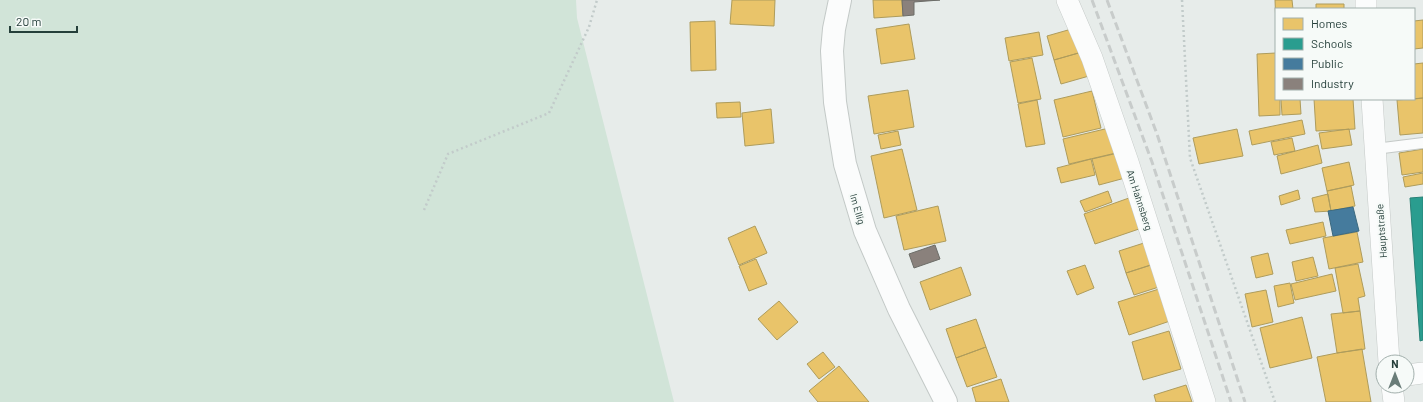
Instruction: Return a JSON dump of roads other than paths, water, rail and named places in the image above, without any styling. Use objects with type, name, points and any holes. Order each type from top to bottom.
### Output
[{"type":"street","name":"Im Ellig","points":[[840,0],[834,29],[832,51],[835,102],[845,164],[865,231],[899,309],[946,402]]},
{"type":"street","name":"Am Hahnsberg","points":[[1067,0],[1092,58],[1128,162],[1205,402]]},
{"type":"street","name":"Hauptstraße","points":[[1372,100],[1388,354]]},
{"type":"lane","points":[[1375,149],[1423,143]]},
{"type":"railway","points":[[1092,0],[1152,162],[1231,402]]},
{"type":"railway","points":[[1107,0],[1157,134],[1245,402]]}]
